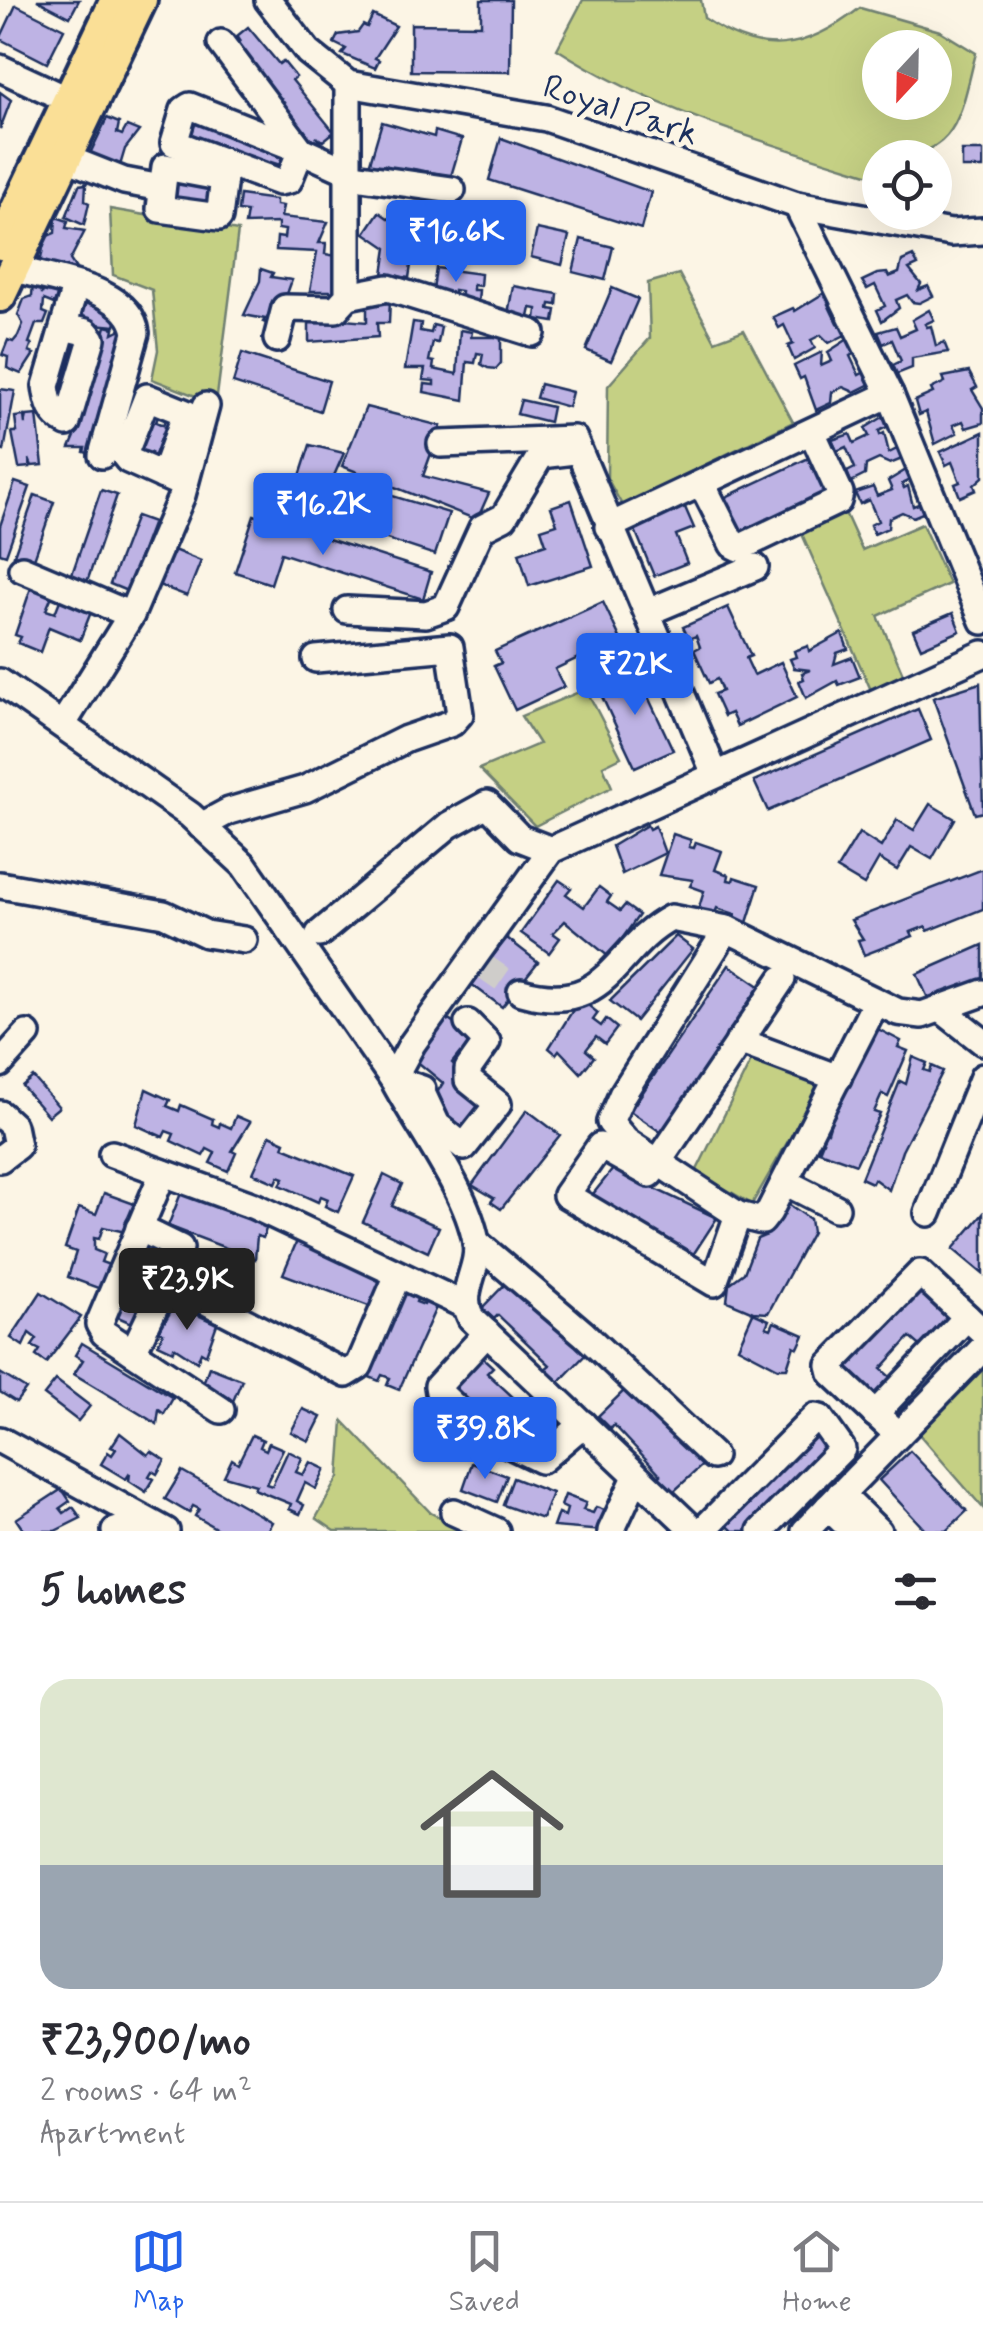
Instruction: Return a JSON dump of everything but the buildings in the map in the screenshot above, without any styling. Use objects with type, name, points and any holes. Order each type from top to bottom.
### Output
[{"type":"main road","points":[[4,269],[66,158],[116,0]]},
{"type":"main road","points":[[4,269],[80,105],[142,0]]},
{"type":"street","name":"Royal Park","points":[[268,0],[308,52],[348,84],[546,118],[797,205],[951,233],[983,232]]},
{"type":"street","points":[[221,43],[301,150]]},
{"type":"street","points":[[0,68],[80,105]]},
{"type":"street","points":[[348,84],[348,296]]},
{"type":"street","points":[[301,150],[290,180],[284,182],[173,140],[184,110],[190,106],[301,150],[347,173],[452,190]]},
{"type":"street","points":[[66,158],[124,181],[161,188]]},
{"type":"street","points":[[797,205],[890,394],[983,621]]},
{"type":"street","points":[[4,269],[114,299],[135,324],[102,455]]},
{"type":"street","points":[[64,327],[75,287]]},
{"type":"street","points":[[276,339],[285,308],[336,309],[348,296],[388,288],[532,333]]},
{"type":"street","points":[[608,527],[890,394]]},
{"type":"street","points":[[63,724],[131,615],[174,480],[206,406]]},
{"type":"street","points":[[702,484],[733,545],[740,548],[838,501],[840,493],[812,432]]},
{"type":"street","points":[[441,444],[574,439],[608,527],[716,774]]},
{"type":"street","points":[[347,610],[426,614],[446,607],[482,528],[504,517],[541,455],[579,451]]},
{"type":"street","points":[[648,612],[756,567]]},
{"type":"street","points":[[22,568],[131,615]]},
{"type":"street","points":[[202,826],[229,811],[305,789],[406,739],[452,722],[460,714],[450,647],[316,658]]},
{"type":"street","points":[[393,1080],[412,1044],[478,962],[551,850],[983,654]]},
{"type":"street","points":[[0,682],[202,826],[244,865],[393,1080],[464,1209],[476,1242],[571,1322],[713,1456]]},
{"type":"street","points":[[319,934],[449,825],[487,804],[520,838],[551,850]]},
{"type":"street","points":[[0,885],[164,914],[206,934],[244,940]]},
{"type":"street","points":[[520,992],[556,996],[592,989],[671,918],[728,929],[876,1002],[910,1014],[941,1009],[983,993]]},
{"type":"street","points":[[728,929],[611,1113],[612,1126],[738,1215],[762,1220],[876,1002]]},
{"type":"street","points":[[738,1215],[714,1283],[566,1196],[600,1146],[650,1174],[782,980]]},
{"type":"street","points":[[941,1009],[983,1042]]},
{"type":"street","points":[[393,1080],[423,1081],[426,1106],[437,1124],[460,1145],[471,1145],[498,1104],[468,1080],[468,1068],[487,1042],[468,1023]]},
{"type":"street","points":[[0,1064],[27,1034]]},
{"type":"street","points":[[739,1041],[838,1078]]},
{"type":"street","points":[[367,1042],[412,1044]]},
{"type":"street","points":[[928,1213],[983,1076]]},
{"type":"street","points":[[0,1114],[13,1126],[17,1146],[0,1159]]},
{"type":"street","points":[[112,1154],[254,1206],[464,1305],[487,1333],[636,1476],[710,1528],[815,1417],[842,1443],[838,1453],[760,1531]]},
{"type":"street","points":[[163,1172],[99,1324],[104,1333],[221,1410]]},
{"type":"street","points":[[785,1182],[836,1208]]},
{"type":"street","points":[[132,1352],[180,1248],[139,1228]]},
{"type":"street","points":[[464,1305],[476,1242]]},
{"type":"street","points":[[875,1414],[975,1324],[920,1273],[830,1365],[832,1373],[875,1414],[898,1435]]},
{"type":"street","points":[[167,1281],[346,1374],[359,1366],[398,1275]]},
{"type":"street","points":[[487,1333],[438,1389],[479,1430],[541,1460],[583,1424]]},
{"type":"street","points":[[805,1531],[983,1348]]},
{"type":"street","points":[[0,1440],[166,1531]]},
{"type":"street","points":[[838,1453],[860,1474]]},
{"type":"street","points":[[611,1531],[636,1476]]},
{"type":"street","points":[[834,1501],[853,1531]]},
{"type":"street","points":[[834,1501],[878,1531]]},
{"type":"street","points":[[454,1512],[496,1531]]},
{"type":"street","points":[[115,1531],[127,1526],[140,1531]]},
{"type":"green space","points":[[583,0],[701,0],[704,18],[725,31],[764,44],[802,41],[860,8],[937,30],[862,30],[862,120],[952,120],[952,38],[976,53],[959,115],[943,140],[862,140],[862,172],[673,109],[557,49]]},
{"type":"green space","points":[[110,209],[238,231],[216,404],[152,379],[158,350],[152,290],[113,275]]},
{"type":"green space","points":[[679,274],[715,341],[744,330],[793,422],[622,505],[607,478],[608,386],[650,338],[648,283]]},
{"type":"green space","points":[[842,506],[862,550],[922,524],[949,584],[878,616],[904,676],[871,690],[798,525]]},
{"type":"green space","points":[[586,689],[621,757],[603,766],[612,787],[535,826],[479,769],[539,744],[521,716]]},
{"type":"green space","points":[[753,1057],[820,1085],[752,1204],[696,1172]]},
{"type":"green space","points":[[983,1368],[983,1508],[918,1433]]},
{"type":"green space","points":[[343,1421],[431,1513],[466,1531],[335,1531],[316,1518],[339,1477]]},
{"type":"tunnel","points":[[482,965],[521,992]]}]
